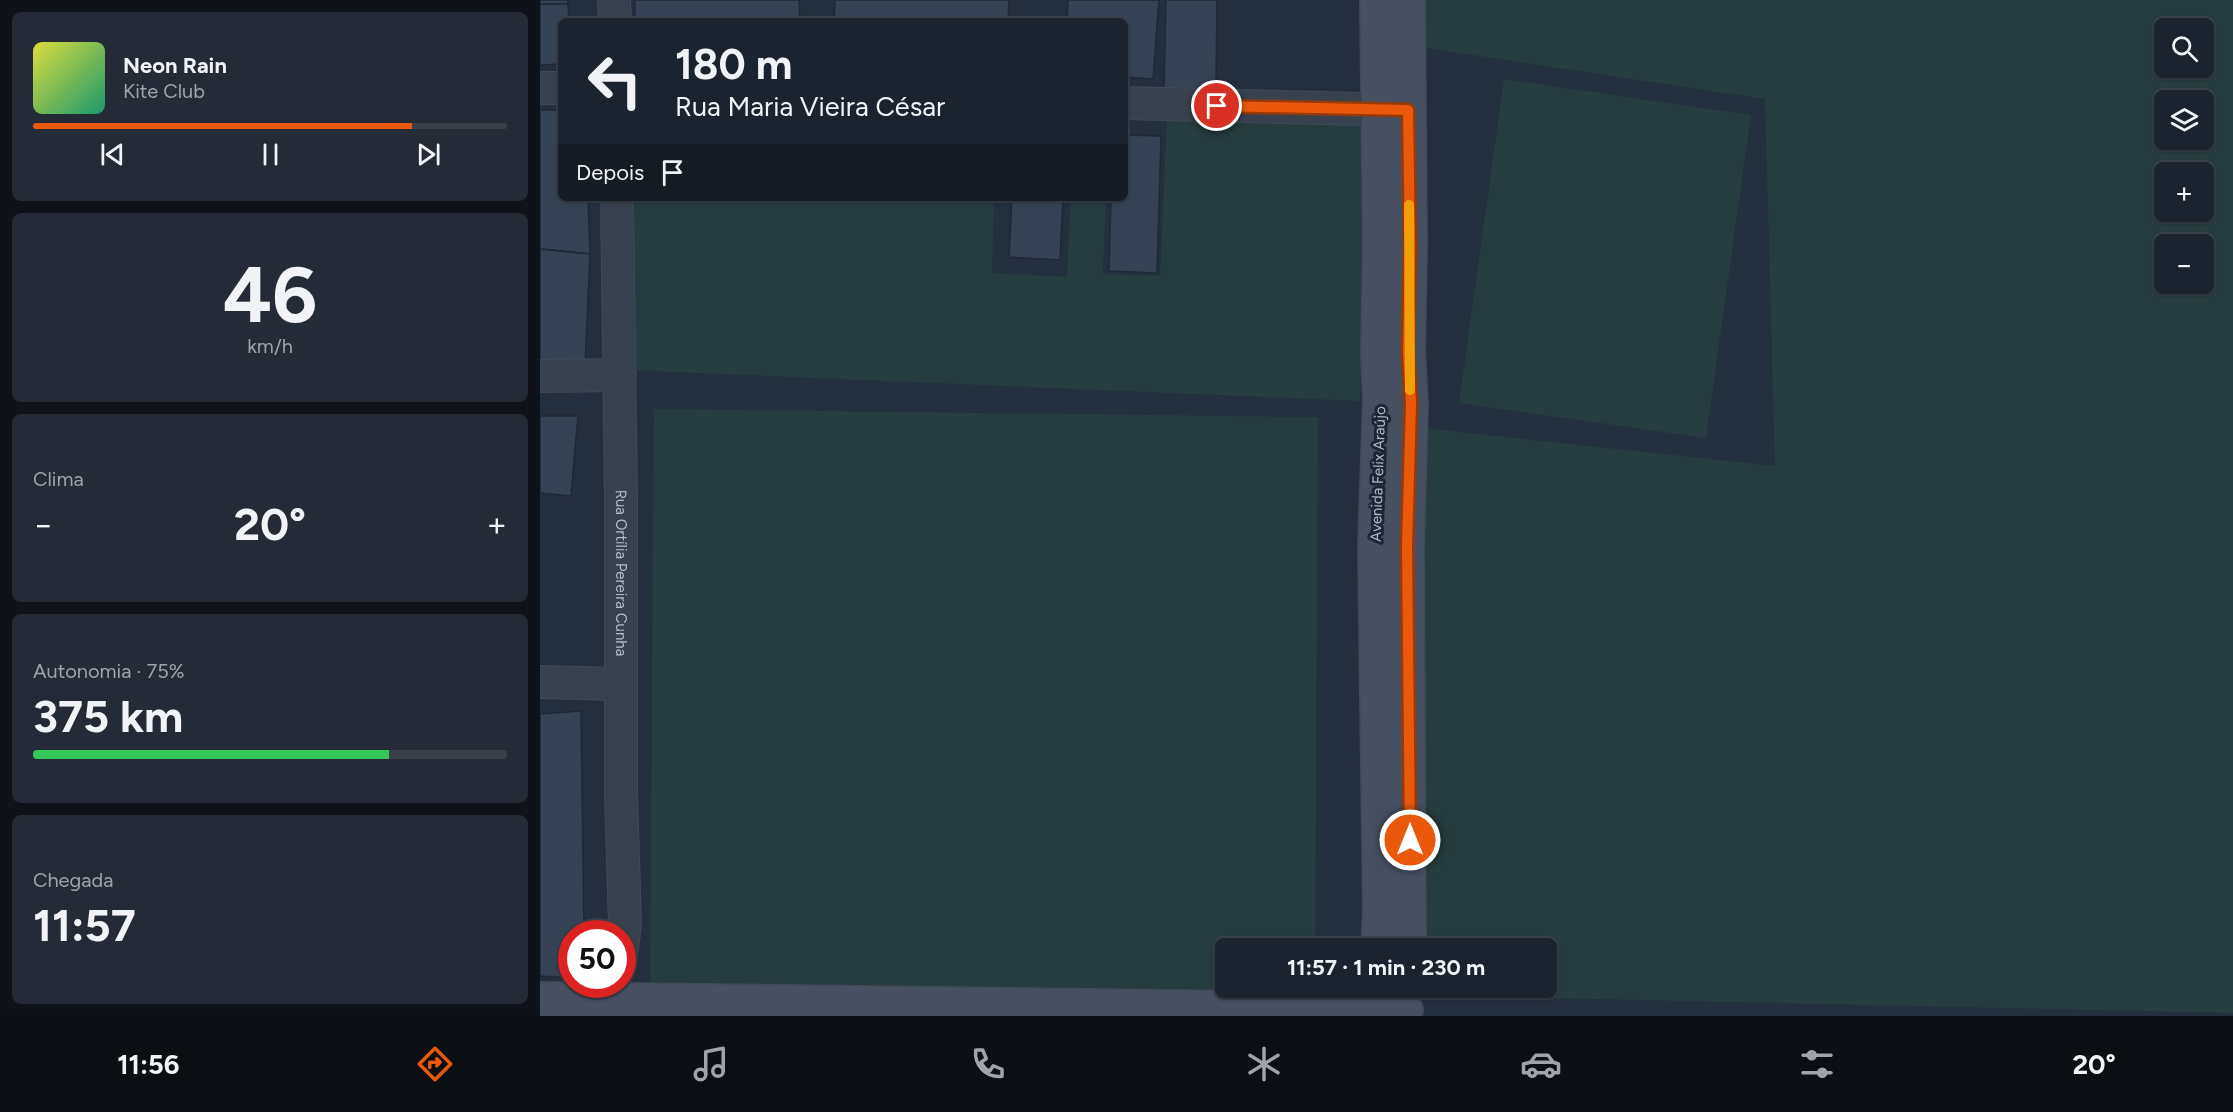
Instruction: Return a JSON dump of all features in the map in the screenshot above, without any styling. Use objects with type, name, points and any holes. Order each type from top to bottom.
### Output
[{"type":"main road","name":"Avenida Felix Araújo","points":[[1377,0],[1410,246],[1408,352],[1411,403],[1407,546],[1409,938]]},
{"type":"main road","name":"Avenida Felix Araújo","points":[[1379,938],[1375,547],[1380,401],[1378,353],[1380,246],[1393,110],[1408,0]]},
{"type":"main road","points":[[540,999],[1407,1004]]},
{"type":"street","points":[[614,0],[615,18]]},
{"type":"street","points":[[540,88],[558,88]]},
{"type":"street","points":[[1128,104],[1393,110]]},
{"type":"street","name":"Rua Ortília Pereira Cunha","points":[[617,201],[621,794],[625,920]]},
{"type":"street","points":[[540,376],[620,375]]},
{"type":"street","points":[[540,682],[621,684]]},
{"type":"green space","points":[[1415,0],[2233,0],[2233,1013],[1547,998],[1557,998],[1557,938],[1365,938],[1376,423],[1775,466],[1765,99],[1413,46]]},
{"type":"green space","points":[[1504,79],[1751,115],[1706,438],[1459,403]]},
{"type":"green space","points":[[1167,112],[1370,120],[1360,401],[629,370],[635,201],[994,201],[992,273],[1067,277],[1071,201],[1106,201],[1103,274],[1160,276]]},
{"type":"green space","points":[[654,409],[1318,417],[1315,938],[1215,938],[1215,990],[650,983]]},
{"type":"building","points":[[540,0],[568,0],[568,4],[540,4]]},
{"type":"building","points":[[635,0],[799,0],[800,18],[635,18]]},
{"type":"building","points":[[835,0],[1009,0],[1008,18],[834,18]]},
{"type":"building","points":[[1068,0],[1159,0],[1153,79],[1128,77],[1128,18],[1067,18]]},
{"type":"building","points":[[1166,0],[1217,0],[1216,89],[1164,89]]},
{"type":"building","points":[[540,4],[568,4],[569,18],[558,18],[558,64],[540,65]]},
{"type":"building","points":[[540,110],[558,110],[558,201],[588,201],[590,254],[540,249]]},
{"type":"building","points":[[1128,135],[1161,136],[1157,273],[1109,271],[1111,201],[1128,201]]},
{"type":"building","points":[[1012,201],[1063,201],[1060,260],[1009,257]]},
{"type":"building","points":[[540,249],[590,254],[585,366],[540,368]]},
{"type":"building","points":[[540,416],[578,416],[571,496],[540,493]]},
{"type":"building","points":[[581,711],[584,920],[558,920],[558,977],[540,976],[540,714]]},
{"type":"slow traffic","points":[[1409,205],[1410,390]]},
{"type":"route","points":[[1217,106],[1408,110],[1410,246],[1408,352],[1411,403],[1407,546],[1410,840]]}]
